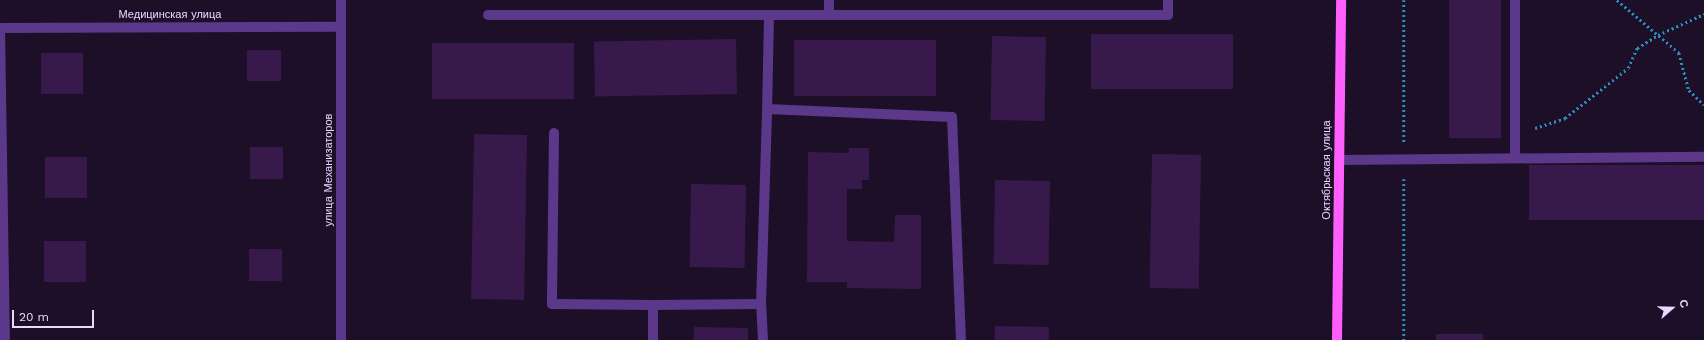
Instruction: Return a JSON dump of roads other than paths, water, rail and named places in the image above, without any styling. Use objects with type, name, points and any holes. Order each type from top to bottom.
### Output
[{"type":"main road","name":"Октябрьская улица","points":[[1337,340],[1342,0]]},
{"type":"street","name":"улица Механизаторов","points":[[341,0],[341,340]]},
{"type":"street","points":[[829,0],[829,15]]},
{"type":"street","points":[[488,14],[769,17],[829,15],[1168,15],[1168,0]]},
{"type":"street","points":[[1514,0],[1515,158]]},
{"type":"street","points":[[763,340],[761,304],[768,109],[769,17]]},
{"type":"street","name":"Медицинская улица","points":[[0,28],[341,27]]},
{"type":"street","points":[[0,28],[5,340]]},
{"type":"street","points":[[768,109],[952,117],[961,340]]},
{"type":"street","points":[[554,133],[552,304],[761,304]]},
{"type":"street","points":[[1339,160],[1704,157]]},
{"type":"street","points":[[653,340],[654,305]]}]
